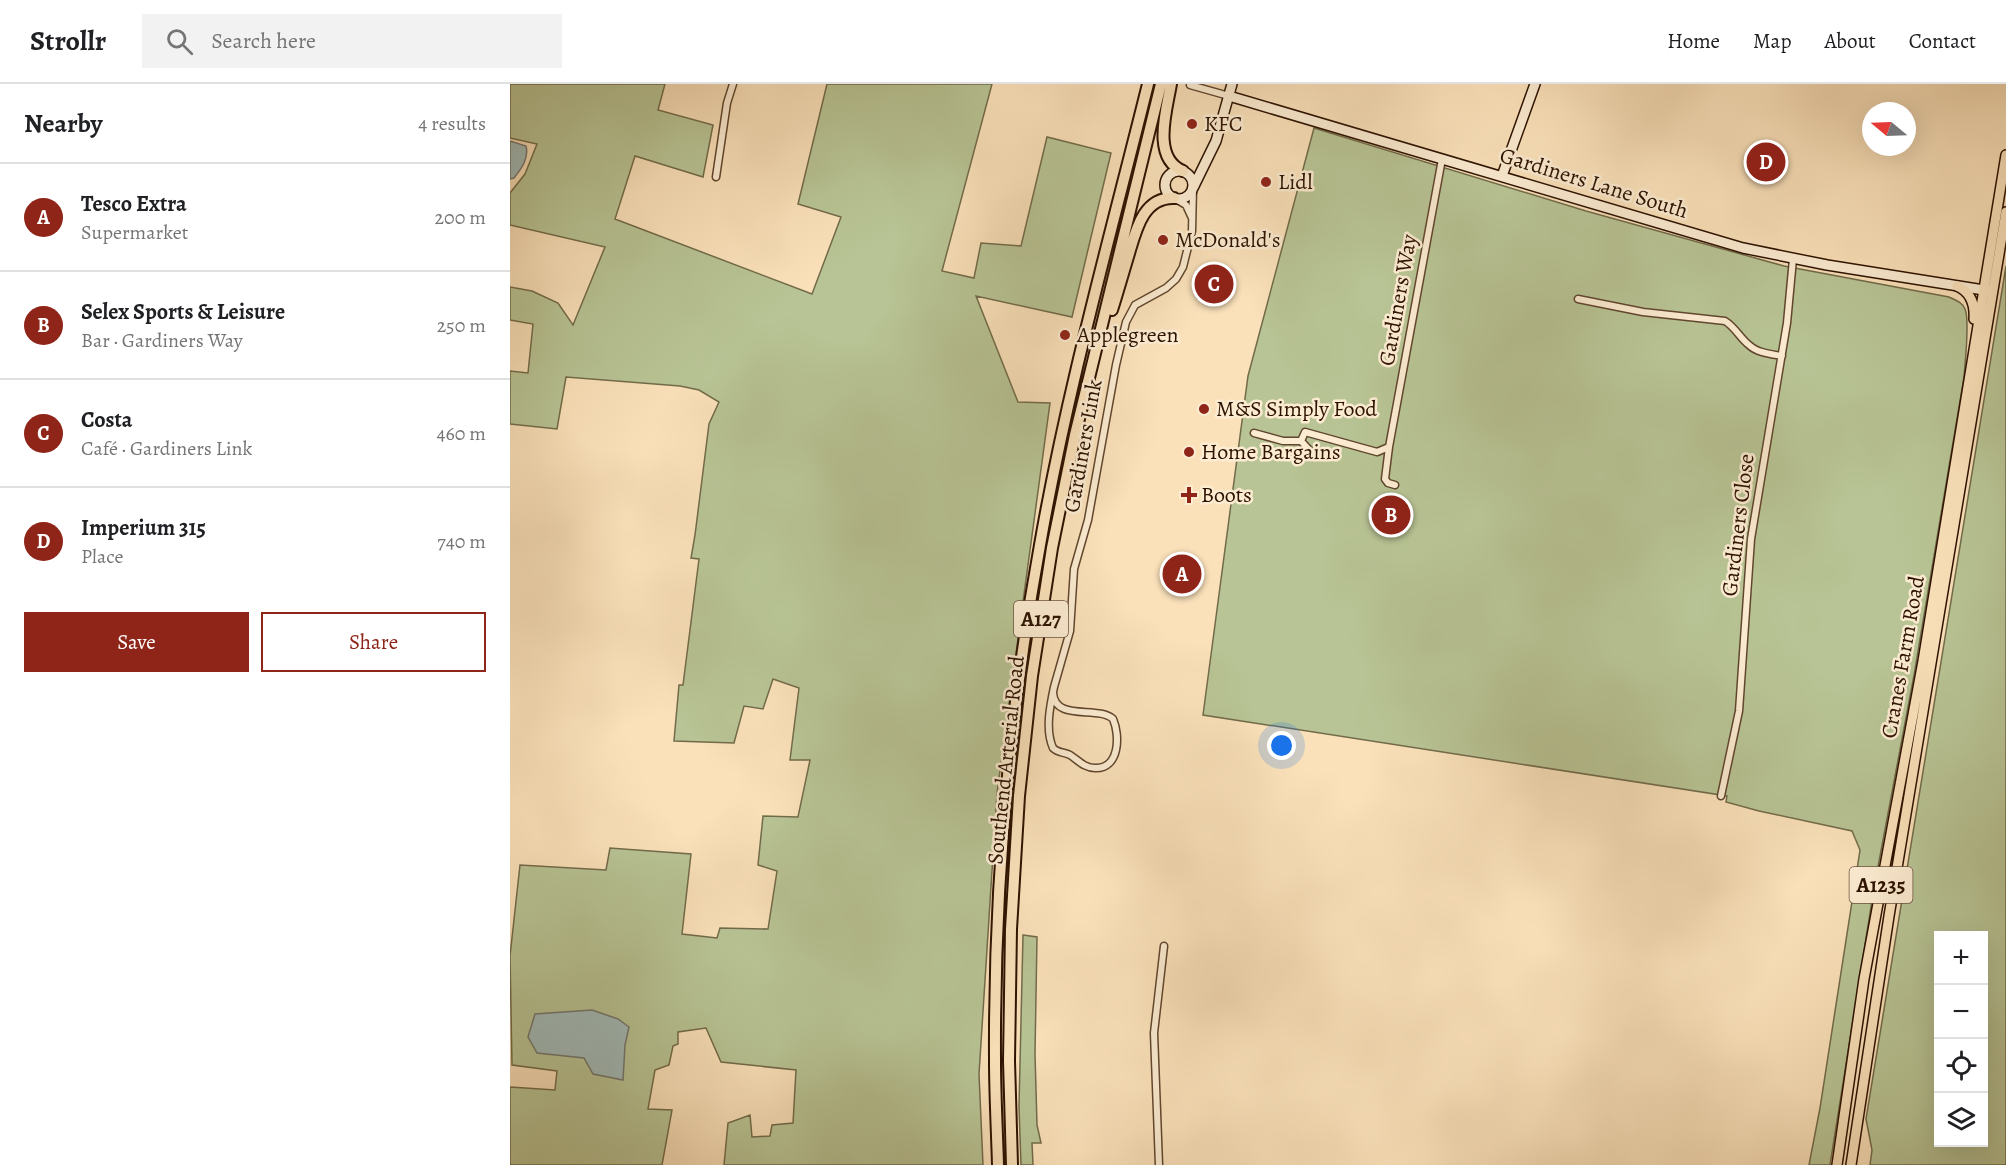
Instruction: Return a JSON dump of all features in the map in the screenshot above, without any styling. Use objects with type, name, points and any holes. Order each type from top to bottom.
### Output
[{"type":"highway","name":"A127","points":[[1114,218],[1140,84]]},
{"type":"highway","name":"Southend Arterial Road","points":[[998,1165],[995,1061],[998,928],[1007,785],[1019,674],[1062,432],[1148,84]]},
{"type":"highway","name":"Southend Arterial Road","points":[[1012,1165],[1009,1061],[1011,929],[1019,796],[1032,676],[1052,548],[1075,435],[1161,84]]},
{"type":"highway","points":[[1171,84],[1164,128],[1164,144],[1170,163],[1183,171]]},
{"type":"highway","name":"A127","points":[[1075,435],[1138,225],[1146,210],[1155,202],[1174,198]]},
{"type":"main road","name":"Cranes Farm Road","points":[[1851,1165],[1996,242],[2006,155]]},
{"type":"main road","name":"Cranes Farm Road","points":[[1996,242],[2006,212]]},
{"type":"main road","name":"A1235","points":[[1956,286],[1969,294],[1974,306],[1972,366]]},
{"type":"main road","name":"Cranes Farm Road","points":[[1837,1165],[1875,915],[1915,705],[1972,366],[1988,291]]},
{"type":"street","points":[[716,177],[733,84]]},
{"type":"street","points":[[1174,198],[1186,198],[1193,188],[1216,141],[1232,84]]},
{"type":"street","points":[[1502,176],[1535,84]]},
{"type":"street","name":"Gardiners Lane South","points":[[1190,85],[1743,248],[1793,259],[1988,291]]},
{"type":"street","points":[[1192,231],[1189,211],[1182,202],[1165,189],[1165,180],[1174,171],[1196,169],[1209,156]]},
{"type":"street","name":"Gardiners Way","points":[[1395,485],[1388,483],[1384,478],[1442,159]]},
{"type":"street","points":[[1183,171],[1191,176],[1193,188]]},
{"type":"street","name":"Gardiners Link","points":[[1053,693],[1054,701],[1062,708],[1104,714],[1113,719],[1118,744],[1113,757],[1105,765],[1089,767],[1053,748],[1050,741],[1050,728],[1053,693],[1070,631],[1074,569],[1088,520],[1126,322],[1135,305],[1166,288],[1179,273],[1189,249],[1192,231],[1193,188]]},
{"type":"street","name":"Gardiners Close","points":[[1721,796],[1739,711],[1751,539],[1787,323],[1793,259]]},
{"type":"street","points":[[1578,299],[1643,312],[1725,321],[1757,351],[1782,356]]},
{"type":"street","points":[[1301,441],[1305,432],[1377,452],[1389,447]]},
{"type":"street","points":[[1254,433],[1282,441],[1301,441],[1314,455]]},
{"type":"street","points":[[1159,1165],[1154,1033],[1164,946]]},
{"type":"green space","points":[[510,84],[665,84],[658,110],[713,125],[703,177],[635,156],[615,219],[812,294],[841,217],[798,204],[827,84],[992,84],[942,271],[974,278],[981,243],[1021,246],[1047,137],[1111,153],[1072,317],[976,296],[1018,402],[1050,403],[997,793],[979,1074],[983,1165],[724,1165],[728,1123],[750,1115],[752,1137],[770,1136],[772,1125],[793,1123],[796,1070],[721,1062],[706,1028],[678,1032],[678,1044],[673,1046],[669,1065],[655,1070],[648,1109],[672,1110],[662,1165],[510,1165],[510,1087],[555,1090],[557,1071],[512,1065],[510,956],[520,865],[606,870],[610,848],[691,854],[682,934],[717,938],[720,928],[768,929],[777,871],[758,865],[763,816],[798,817],[810,760],[790,760],[799,688],[773,679],[763,709],[744,706],[734,743],[674,741],[679,685],[683,685],[699,559],[691,558],[709,424],[719,402],[699,390],[680,386],[566,377],[557,429],[510,424],[510,371],[528,373],[533,324],[510,320],[510,287],[532,291],[558,303],[573,325],[605,247],[510,225],[510,193],[525,174],[537,144],[510,138]]},
{"type":"green space","points":[[1314,128],[1586,211],[1784,266],[1949,297],[1965,309],[1967,332],[1964,377],[1914,675],[1874,888],[1830,1165],[1809,1165],[1860,850],[1852,831],[1726,802],[1727,796],[1203,715],[1248,376]]},
{"type":"green space","points":[[2006,266],[2006,1165],[1870,1165],[1872,1150],[1866,1119]]},
{"type":"green space","points":[[1023,935],[1037,937],[1035,1054],[1037,1125],[1041,1143],[1032,1143],[1033,1165],[1021,1165],[1019,1107]]},
{"type":"water","points":[[510,141],[526,146],[527,150],[522,167],[514,178],[510,179]]},
{"type":"water","points":[[592,1010],[618,1019],[629,1027],[625,1045],[623,1080],[593,1074],[584,1058],[537,1053],[528,1037],[535,1014]]},
{"type":"place","name":"KFC","points":[[1192,124]]},
{"type":"place","name":"Imperium 315","points":[[1766,162]]},
{"type":"place","name":"Lidl","points":[[1266,182]]},
{"type":"place","name":"McDonald's","points":[[1163,240]]},
{"type":"place","name":"Costa","points":[[1214,284]]},
{"type":"place","name":"Applegreen","points":[[1065,335]]},
{"type":"place","name":"M&S Simply Food","points":[[1204,409]]},
{"type":"place","name":"Home Bargains","points":[[1189,452]]},
{"type":"place","name":"Boots","points":[[1189,495]]},
{"type":"place","name":"Selex Sports & Leisure","points":[[1391,515]]},
{"type":"place","name":"Tesco Extra","points":[[1182,574]]}]
